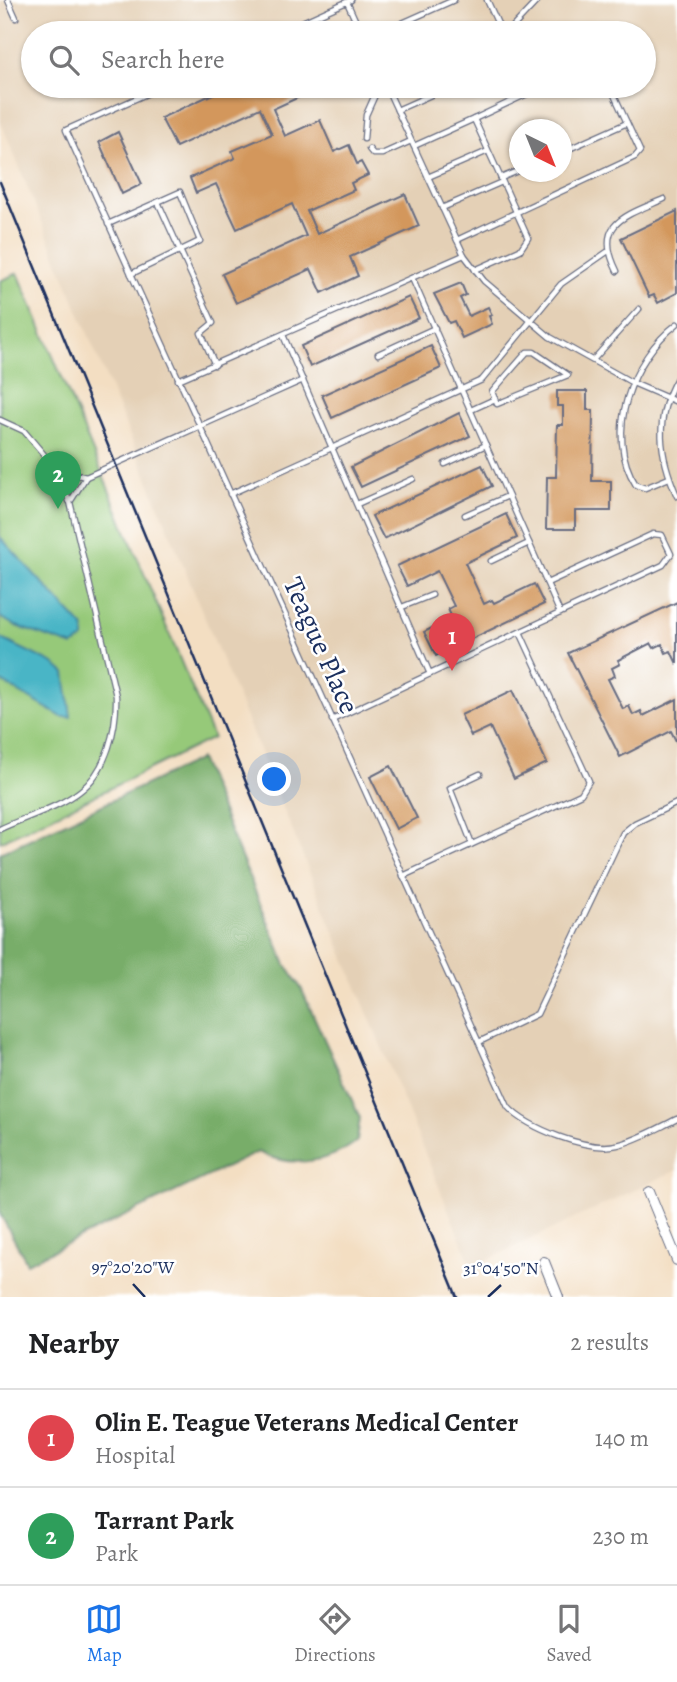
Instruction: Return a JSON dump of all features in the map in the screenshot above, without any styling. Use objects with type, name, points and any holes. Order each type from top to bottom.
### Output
[{"type":"street","points":[[649,1192],[677,1260]]},
{"type":"street","points":[[544,1262],[558,1297]]},
{"type":"lane","points":[[8,0],[16,18]]},
{"type":"lane","points":[[407,21],[454,0]]},
{"type":"lane","points":[[487,0],[496,21]]},
{"type":"lane","points":[[516,21],[538,0]]},
{"type":"lane","points":[[305,21],[349,1],[356,21]]},
{"type":"lane","name":"Teague Place","points":[[137,98],[66,130],[332,720],[514,1115],[584,1144],[615,1146],[677,1119]]},
{"type":"lane","points":[[364,139],[366,115],[374,98]]},
{"type":"lane","points":[[392,98],[464,255],[484,281],[550,337],[633,383],[677,402]]},
{"type":"lane","points":[[397,110],[424,98]]},
{"type":"lane","points":[[369,149],[373,154],[382,154],[474,119],[519,98]]},
{"type":"lane","points":[[457,240],[635,157],[640,151],[616,98]]},
{"type":"lane","points":[[474,119],[528,237],[525,244],[475,270]]},
{"type":"lane","points":[[572,148],[627,123]]},
{"type":"lane","points":[[428,177],[488,151]]},
{"type":"lane","points":[[442,208],[509,176]]},
{"type":"lane","points":[[108,224],[180,192],[200,241],[131,274]]},
{"type":"lane","points":[[617,271],[607,252],[608,237],[622,217],[664,199]]},
{"type":"lane","points":[[158,202],[213,323],[201,333],[215,365]]},
{"type":"lane","points":[[230,494],[482,380],[561,284],[607,252]]},
{"type":"lane","points":[[178,380],[464,255]]},
{"type":"lane","points":[[412,278],[560,613]]},
{"type":"lane","points":[[593,360],[639,309]]},
{"type":"lane","points":[[669,478],[645,488],[636,485],[628,473],[622,449],[623,416],[633,383],[652,350],[677,324]]},
{"type":"lane","points":[[378,354],[435,328]]},
{"type":"lane","points":[[283,335],[430,674]]},
{"type":"lane","points":[[527,352],[534,352],[568,375],[497,404],[495,399],[492,392],[527,352]]},
{"type":"lane","points":[[677,378],[666,397],[661,419],[660,447],[677,496]]},
{"type":"lane","points":[[70,502],[86,477],[303,380]]},
{"type":"lane","points":[[471,410],[495,399]]},
{"type":"lane","points":[[0,420],[24,432],[57,470],[70,502],[116,696],[117,719],[95,775],[79,792],[0,830]]},
{"type":"lane","points":[[445,464],[486,445]]},
{"type":"lane","points":[[57,470],[86,477]]},
{"type":"lane","points":[[357,504],[413,479]]},
{"type":"lane","points":[[465,515],[508,495]]},
{"type":"lane","points":[[332,720],[663,565],[671,554],[662,535],[653,534],[547,583]]},
{"type":"lane","points":[[491,561],[529,543]]},
{"type":"lane","points":[[402,607],[432,595]]},
{"type":"lane","points":[[403,876],[581,794],[589,781],[520,632]]},
{"type":"lane","points":[[472,844],[450,789],[480,774]]},
{"type":"lane","points":[[479,1042],[537,1014],[623,833],[635,823],[677,803]]},
{"type":"shaded area","points":[[0,0],[677,0],[677,1170],[472,1267],[0,120]]},
{"type":"green space","points":[[18,273],[213,738],[0,842],[0,281]]},
{"type":"green space","points":[[200,759],[286,965],[301,988],[360,1118],[357,1141],[334,1155],[309,1161],[283,1160],[258,1152],[27,1263],[0,1214],[0,853]]},
{"type":"water","points":[[0,537],[84,628],[84,639],[73,646],[16,626],[0,617]]},
{"type":"water","points":[[0,638],[54,664],[65,673],[71,717],[62,717],[0,681]]},
{"type":"building","points":[[204,98],[297,98],[273,109],[285,136],[320,120],[334,152],[349,145],[357,164],[361,162],[368,175],[351,183],[354,190],[307,211],[317,234],[405,194],[419,226],[350,257],[358,276],[322,293],[311,269],[236,303],[222,274],[306,236],[292,204],[237,229],[216,184],[196,193],[190,178],[235,158],[232,151],[272,134],[260,108],[176,147],[161,118]]},
{"type":"building","points":[[118,132],[142,184],[122,194],[99,142]]},
{"type":"building","points":[[677,211],[677,293],[658,303],[654,295],[649,297],[621,238]]},
{"type":"building","points":[[461,283],[466,295],[460,298],[469,316],[488,307],[492,315],[489,316],[492,324],[462,338],[454,321],[449,323],[434,294]]},
{"type":"building","points":[[409,297],[419,318],[310,367],[301,346]]},
{"type":"building","points":[[431,346],[441,368],[332,418],[322,395]]},
{"type":"building","points":[[557,391],[587,391],[587,410],[593,410],[592,481],[611,481],[611,511],[575,511],[575,529],[546,529],[547,477],[556,477],[557,425],[563,425],[563,406],[557,406]]},
{"type":"building","points":[[459,413],[470,436],[361,487],[351,467]]},
{"type":"building","points":[[482,465],[492,486],[384,539],[372,516]]},
{"type":"building","points":[[506,514],[517,538],[465,563],[484,604],[492,600],[494,603],[534,584],[544,604],[436,656],[424,632],[452,618],[448,609],[454,606],[437,571],[407,586],[397,566]]},
{"type":"building","points":[[677,602],[677,664],[671,651],[666,653],[662,644],[654,648],[651,643],[618,660],[620,664],[612,668],[615,676],[608,679],[623,709],[629,706],[633,715],[641,711],[643,716],[677,699],[677,743],[671,731],[620,757],[568,653]]},
{"type":"building","points":[[513,690],[547,763],[514,779],[490,727],[471,736],[461,715]]},
{"type":"building","points":[[391,766],[417,818],[396,829],[370,777]]},
{"type":"railway","points":[[0,182],[457,1297]]},
{"type":"place","name":"Tarrant Park","points":[[58,509]]},
{"type":"place","name":"Olin E. Teague Veterans Medical Center","points":[[452,671]]}]
